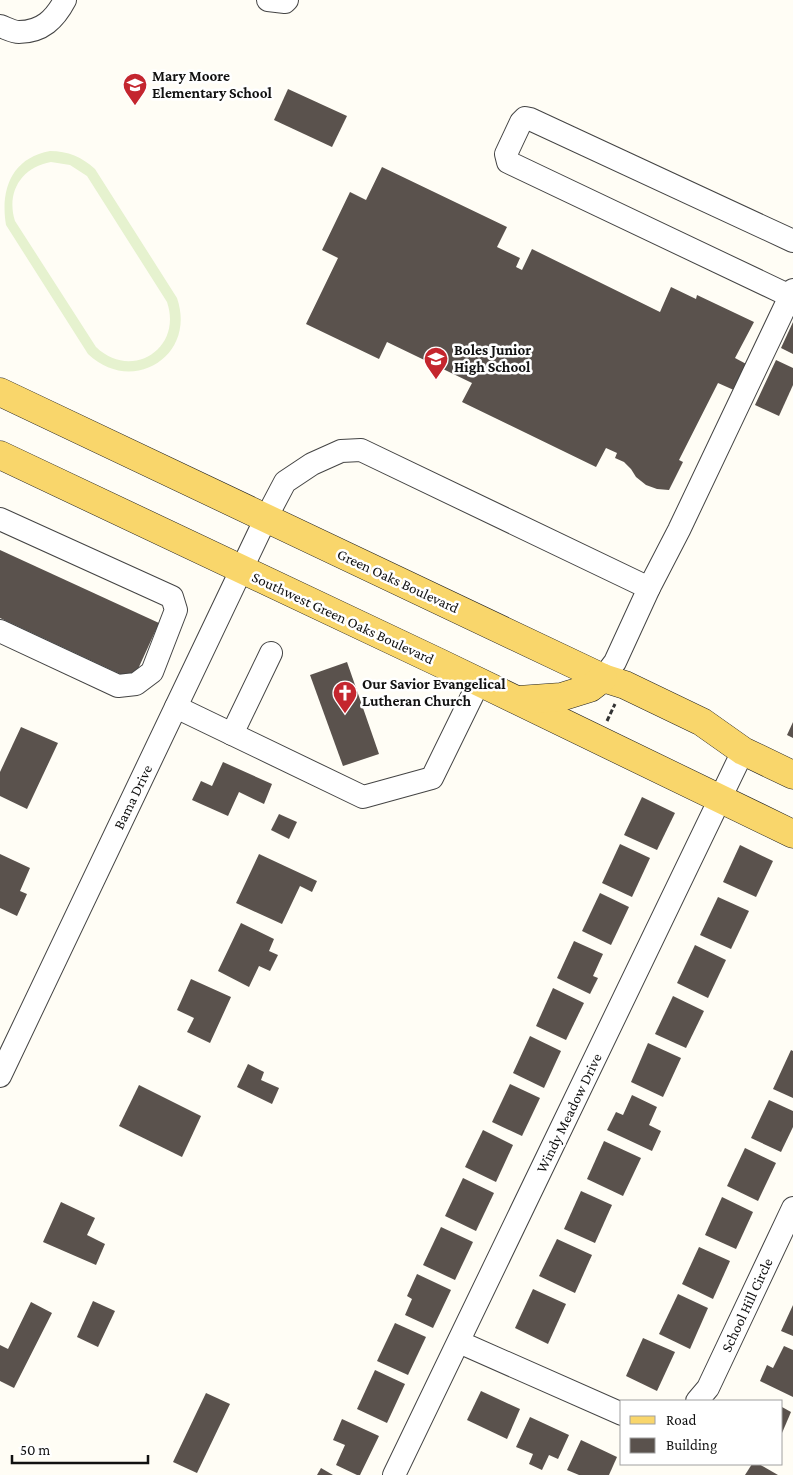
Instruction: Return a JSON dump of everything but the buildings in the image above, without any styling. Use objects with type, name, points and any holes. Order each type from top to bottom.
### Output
[{"type":"main road","name":"Green Oaks Boulevard","points":[[0,392],[266,518],[610,688],[624,685],[702,722],[743,751],[793,775]]},
{"type":"main road","name":"Southwest Green Oaks Boulevard","points":[[0,455],[479,682],[793,834]]},
{"type":"main road","points":[[516,700],[561,697],[590,688],[610,688]]},
{"type":"street","points":[[0,26],[17,32],[38,29],[54,18],[65,0]]},
{"type":"street","points":[[268,0],[285,2],[287,0]]},
{"type":"street","points":[[610,688],[615,662],[791,293],[508,162],[506,154],[520,122],[525,118],[530,119],[793,241]]},
{"type":"street","name":"Bama Drive","points":[[0,1076],[266,518],[286,482],[312,464],[341,451],[361,450],[649,588]]},
{"type":"street","points":[[0,519],[172,597],[176,610],[152,672],[136,684],[118,686],[0,631]]},
{"type":"street","points":[[232,734],[271,653]]},
{"type":"street","points":[[176,707],[363,797],[432,778],[479,682]]},
{"type":"street","name":"Windy Meadow Drive","points":[[394,1475],[743,751]]},
{"type":"street","name":"School Hill Circle","points":[[698,1400],[708,1388],[793,1208]]},
{"type":"street","points":[[459,1342],[620,1413]]},
{"type":"path","points":[[606,722],[610,688]]},
{"type":"green space","points":[[57,151],[80,158],[95,169],[177,298],[181,319],[178,337],[169,352],[156,364],[141,370],[123,371],[105,366],[88,354],[6,225],[5,199],[7,188],[18,168],[26,160],[37,155]],"holes":[[[51,162],[70,165],[87,176],[167,302],[170,319],[168,334],[161,346],[151,355],[138,360],[124,361],[110,357],[96,347],[15,221],[13,201],[18,183],[24,175],[31,169]]]},
{"type":"place","name":"Mary Moore Elementary School","points":[[135,106]]},
{"type":"place","name":"Boles Junior High School","points":[[436,380]]},
{"type":"place","name":"Our Savior Evangelical Lutheran Church","points":[[345,714]]}]
